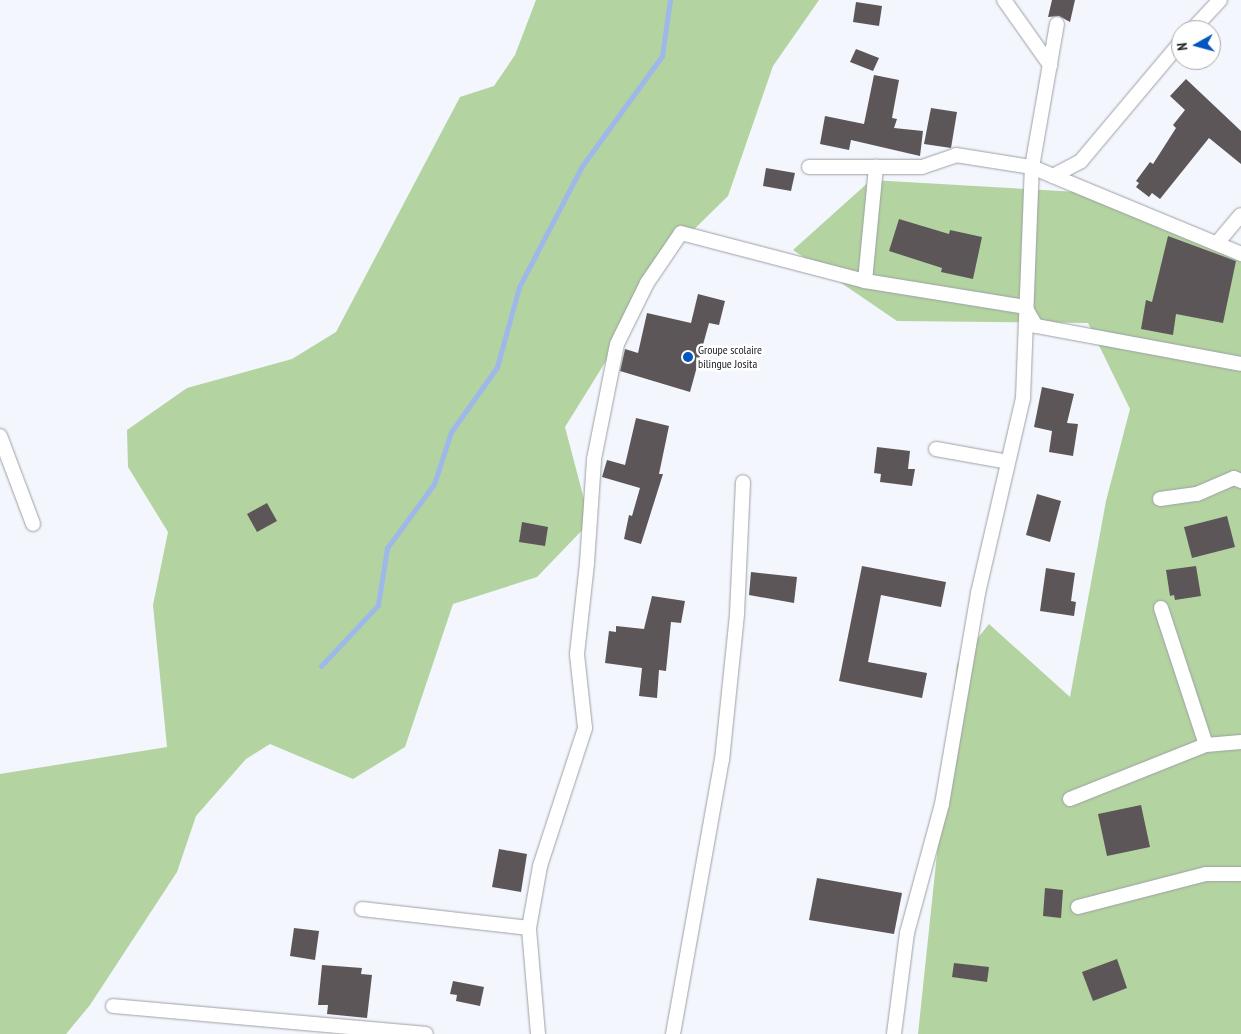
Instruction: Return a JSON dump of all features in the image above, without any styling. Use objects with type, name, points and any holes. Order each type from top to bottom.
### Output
[{"type":"street","points":[[1004,0],[1050,65]]},
{"type":"street","points":[[1201,20],[1220,0]]},
{"type":"street","points":[[894,1034],[907,933],[942,804],[978,592],[1023,398],[1025,307],[1032,167],[1058,24]]},
{"type":"street","points":[[1053,176],[1081,160],[1171,54]]},
{"type":"street","points":[[809,168],[922,167],[956,155],[1032,167],[1218,242],[1241,254]]},
{"type":"street","points":[[865,281],[876,167]]},
{"type":"street","points":[[1218,242],[1241,215]]},
{"type":"street","points":[[538,1034],[529,928],[540,866],[585,728],[577,654],[588,564],[594,459],[617,344],[646,283],[681,233],[865,281],[1025,307]]},
{"type":"street","points":[[1025,307],[1036,326],[1241,364]]},
{"type":"street","points":[[0,436],[33,524]]},
{"type":"street","points":[[936,449],[1008,462]]},
{"type":"street","points":[[1160,499],[1197,494],[1234,478],[1241,481]]},
{"type":"street","points":[[673,1034],[722,760],[737,614],[742,482]]},
{"type":"street","points":[[1161,608],[1206,745]]},
{"type":"street","points":[[1070,800],[1206,745],[1241,742]]},
{"type":"street","points":[[1078,907],[1206,874],[1241,874]]},
{"type":"street","points":[[362,909],[529,928]]},
{"type":"street","points":[[113,1006],[426,1034]]},
{"type":"green space","points":[[536,0],[819,0],[773,66],[728,196],[678,245],[565,427],[590,522],[537,577],[453,604],[405,747],[353,779],[270,744],[246,759],[196,816],[177,872],[90,1005],[66,1034],[0,1034],[0,774],[167,747],[153,605],[168,532],[128,467],[127,430],[187,388],[292,359],[336,332],[460,97],[494,86],[515,55]]},
{"type":"green space","points":[[871,180],[1096,193],[1241,262],[1241,1034],[918,1034],[957,664],[989,624],[1070,697],[1106,501],[1130,409],[1088,323],[897,321],[793,250]]},
{"type":"building","points":[[1052,0],[1075,0],[1070,22],[1059,16],[1048,17]]},
{"type":"building","points":[[856,2],[882,6],[879,26],[853,22]]},
{"type":"building","points":[[856,49],[879,58],[873,71],[850,62]]},
{"type":"building","points":[[874,75],[899,80],[892,118],[897,119],[894,128],[923,131],[920,156],[851,140],[849,150],[820,144],[825,116],[864,124]]},
{"type":"building","points":[[1186,79],[1241,131],[1241,164],[1209,138],[1160,199],[1152,193],[1149,197],[1136,187],[1139,183],[1136,181],[1150,162],[1153,164],[1176,128],[1173,125],[1185,110],[1170,96]]},
{"type":"building","points":[[931,108],[957,112],[951,148],[924,144]]},
{"type":"building","points":[[766,168],[795,173],[791,191],[763,186]]},
{"type":"building","points":[[899,219],[949,234],[950,230],[982,237],[973,279],[941,272],[942,268],[889,251]]},
{"type":"building","points":[[1168,236],[1236,261],[1223,323],[1176,314],[1173,335],[1141,329],[1146,300],[1152,302]]},
{"type":"building","points":[[698,294],[725,301],[719,325],[709,323],[690,392],[620,371],[625,349],[638,353],[647,313],[691,323]]},
{"type":"building","points":[[1042,387],[1074,394],[1067,423],[1078,424],[1073,456],[1049,452],[1052,431],[1034,427]]},
{"type":"building","points":[[636,418],[669,426],[659,474],[663,474],[641,544],[624,539],[629,515],[632,516],[640,488],[602,477],[607,460],[625,465]]},
{"type":"building","points":[[877,447],[910,451],[908,469],[915,469],[912,486],[880,482],[881,474],[874,473]]},
{"type":"building","points":[[1037,494],[1061,501],[1050,542],[1026,535]]},
{"type":"building","points":[[267,503],[277,521],[257,532],[247,514]]},
{"type":"building","points":[[1227,516],[1235,547],[1192,558],[1184,527]]},
{"type":"building","points":[[522,522],[548,527],[545,546],[519,542]]},
{"type":"building","points":[[862,566],[946,582],[941,607],[881,595],[868,662],[927,673],[922,698],[839,681]]},
{"type":"building","points":[[1196,566],[1201,596],[1175,600],[1174,595],[1170,596],[1166,570]]},
{"type":"building","points":[[1046,568],[1075,573],[1071,601],[1076,602],[1074,616],[1040,611]]},
{"type":"building","points":[[751,572],[797,577],[794,603],[749,595]]},
{"type":"building","points":[[652,596],[685,601],[681,623],[671,622],[666,671],[659,670],[657,698],[639,696],[642,668],[605,663],[609,631],[616,632],[616,626],[644,629]]},
{"type":"building","points":[[1141,805],[1150,847],[1107,856],[1098,814]]},
{"type":"building","points":[[499,849],[527,854],[521,892],[492,887]]},
{"type":"building","points":[[817,878],[902,893],[894,934],[809,920]]},
{"type":"building","points":[[1045,888],[1063,890],[1061,918],[1043,916]]},
{"type":"building","points":[[294,928],[319,931],[315,960],[290,956]]},
{"type":"building","points":[[1117,959],[1127,988],[1093,1001],[1082,972]]},
{"type":"building","points":[[954,963],[989,967],[987,982],[952,977]]},
{"type":"building","points":[[322,965],[362,968],[361,974],[372,975],[367,1018],[327,1014],[328,1005],[318,1005]]},
{"type":"building","points":[[453,981],[484,987],[480,1006],[456,1001],[457,995],[450,994]]},
{"type":"waterway","points":[[321,666],[378,605],[387,548],[434,484],[451,432],[497,367],[519,287],[582,166],[662,56],[670,0]]},
{"type":"place","name":"Groupe scolaire bilingue Josita","points":[[688,357]]}]
